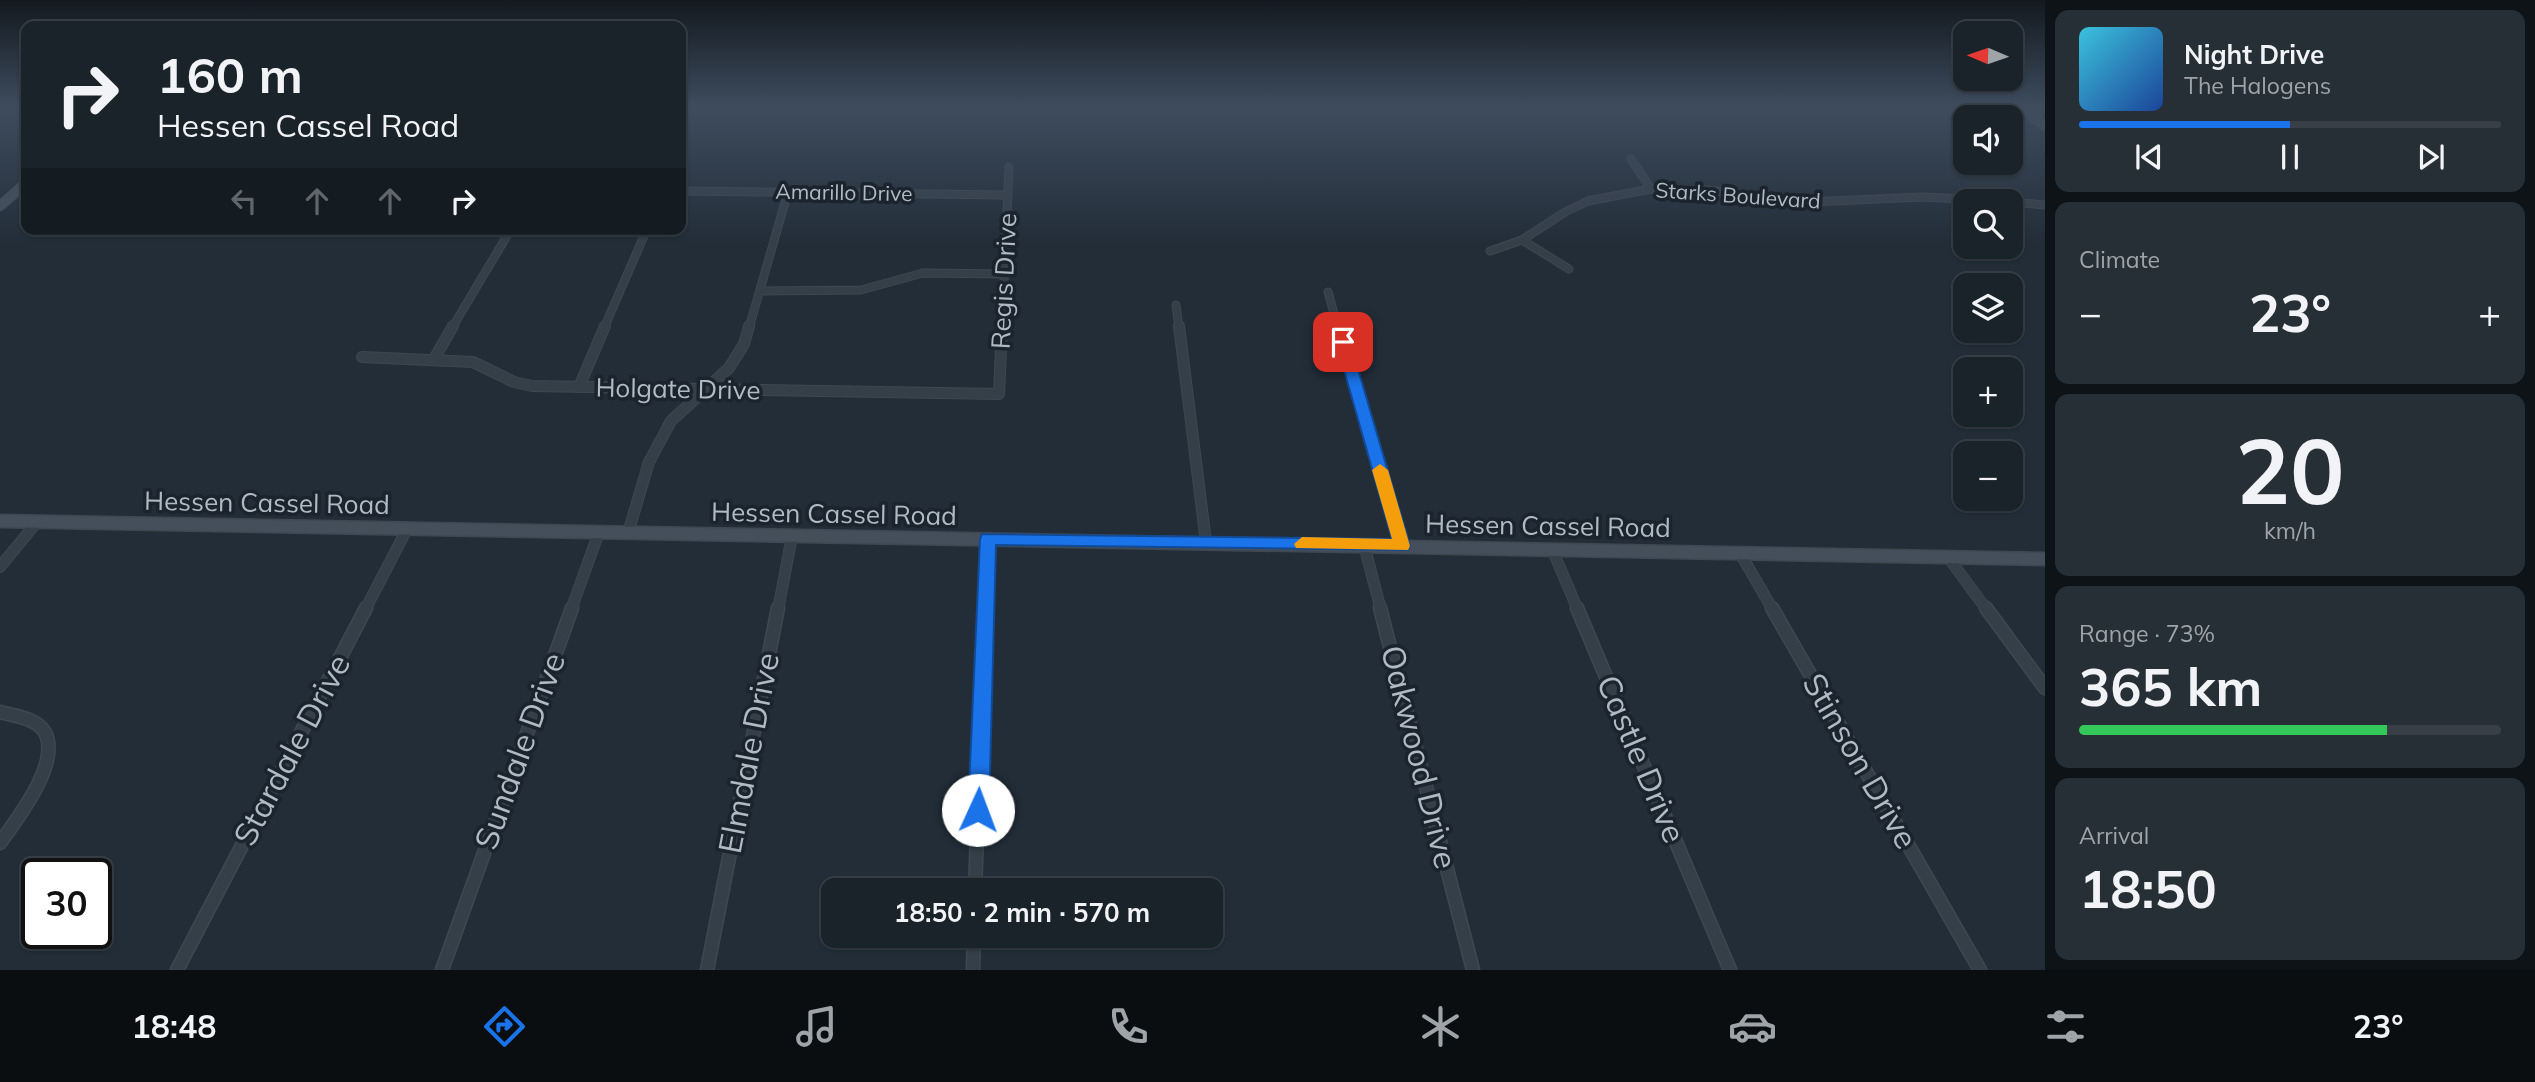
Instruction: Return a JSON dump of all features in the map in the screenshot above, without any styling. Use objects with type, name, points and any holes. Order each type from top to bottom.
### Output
[{"type":"main road","points":[[0,206],[21,187]]},
{"type":"main road","name":"Hessen Cassel Road","points":[[0,521],[2045,559]]},
{"type":"street","points":[[1631,159],[1651,189]]},
{"type":"street","name":"Regis Drive","points":[[999,394],[1009,167]]},
{"type":"street","name":"Starks Boulevard","points":[[1490,251],[1522,240],[1565,212],[1588,201],[1651,189],[1706,190],[1809,202],[1923,197],[1953,199]]},
{"type":"street","name":"Amarillo Drive","points":[[686,191],[1007,195]]},
{"type":"street","points":[[628,533],[649,462],[671,421],[707,390],[739,354],[788,192]]},
{"type":"street","points":[[2023,203],[2045,205]]},
{"type":"street","points":[[434,359],[507,235]]},
{"type":"street","points":[[579,387],[645,235]]},
{"type":"street","points":[[1522,240],[1569,269]]},
{"type":"street","points":[[760,291],[860,290],[923,273],[1005,274]]},
{"type":"street","points":[[1328,292],[1402,546]]},
{"type":"street","points":[[1176,305],[1206,542]]},
{"type":"street","name":"Holgate Drive","points":[[362,357],[473,362],[514,382],[533,386],[999,394]]},
{"type":"street","points":[[0,568],[38,521]]},
{"type":"street","name":"Stardale Drive","points":[[177,970],[407,529]]},
{"type":"street","name":"Sundale Drive","points":[[442,970],[599,532]]},
{"type":"street","name":"Elmdale Drive","points":[[707,970],[792,536]]},
{"type":"street","points":[[975,878],[988,539]]},
{"type":"street","name":"Oakwood Drive","points":[[1364,545],[1473,970]]},
{"type":"street","name":"Castle Drive","points":[[1552,549],[1730,970]]},
{"type":"street","name":"Stinson Drive","points":[[1740,553],[1980,970]]},
{"type":"street","points":[[1948,557],[2045,688]]},
{"type":"street","points":[[0,712],[33,720],[47,735],[49,746],[38,786],[0,843]]},
{"type":"street","points":[[973,970],[974,948]]},
{"type":"slow traffic","points":[[1302,544],[1402,546],[1380,470]]},
{"type":"route","points":[[978,810],[988,539],[1402,546],[1343,342]]}]
